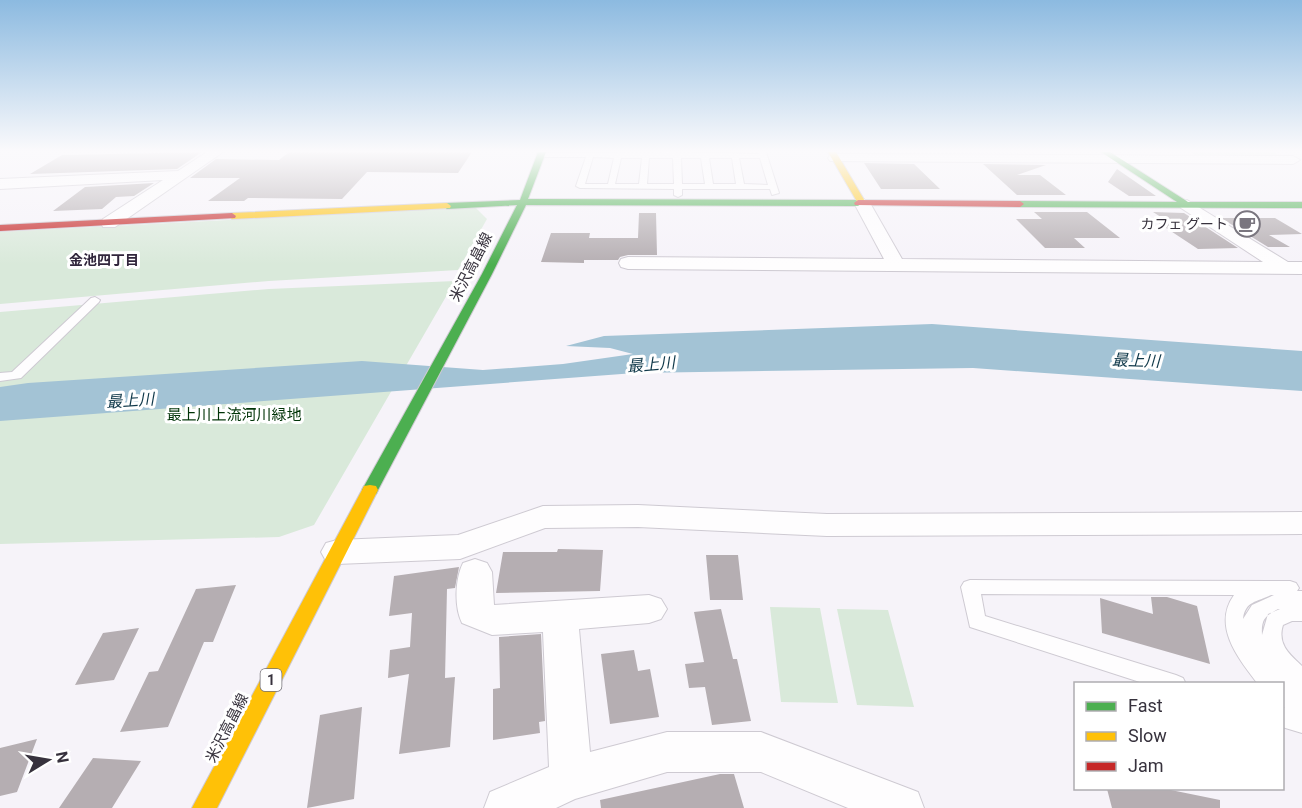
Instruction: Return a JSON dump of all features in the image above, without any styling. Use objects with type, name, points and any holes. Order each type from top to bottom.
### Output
[{"type":"main road","name":"米沢高畠線","points":[[204,808],[352,523],[481,285],[528,190]]},
{"type":"main road","points":[[854,190],[862,203]]},
{"type":"main road","points":[[1163,190],[1187,205]]},
{"type":"main road","points":[[0,228],[523,202],[1302,205]]},
{"type":"street","points":[[109,223],[158,190]]},
{"type":"street","points":[[862,203],[896,265]]},
{"type":"street","points":[[1187,205],[1292,268]]},
{"type":"street","points":[[628,263],[1292,268]]},
{"type":"street","points":[[337,552],[460,547],[543,517],[638,516],[827,525],[1302,522]]},
{"type":"street","points":[[475,572],[476,613],[492,620],[649,609]]},
{"type":"street","points":[[560,616],[571,779]]},
{"type":"street","points":[[506,808],[571,779],[667,752],[760,752],[902,808]]},
{"type":"lane","points":[[678,190],[678,203]]},
{"type":"lane","points":[[774,190],[778,203]]},
{"type":"lane","points":[[0,377],[16,375],[94,300]]},
{"type":"lane","points":[[1170,682],[977,621],[970,587],[1298,591]]},
{"type":"lane","points":[[1269,682],[1247,655],[1235,630],[1235,612],[1241,600],[1262,591],[1298,591]]},
{"type":"lane","points":[[1298,591],[1259,609],[1252,620],[1252,634],[1260,653],[1285,680],[1302,692]]},
{"type":"lane","points":[[1302,613],[1290,613],[1275,620],[1270,629],[1271,645],[1278,656],[1302,679]]},
{"type":"lane","points":[[1284,695],[1302,709]]},
{"type":"lane","points":[[1284,718],[1302,723]]},
{"type":"green space","points":[[475,207],[487,219],[458,270],[269,281],[0,304],[0,232]]},
{"type":"green space","name":"最上川上流河川緑地","points":[[455,281],[314,525],[279,537],[0,544],[0,312],[269,289]]},
{"type":"green space","points":[[770,607],[820,608],[838,703],[781,702]]},
{"type":"green space","points":[[837,609],[888,610],[914,707],[857,705]]},
{"type":"water","name":"最上川","points":[[932,324],[1302,351],[1302,391],[973,368],[635,373],[0,421],[0,387],[28,383],[362,361],[483,370],[563,364],[633,354],[610,348],[566,346],[604,336]]},
{"type":"building","points":[[81,190],[144,190],[134,196],[116,197],[102,209],[53,211]]},
{"type":"building","points":[[224,190],[351,190],[342,199],[248,198],[244,201],[208,201]]},
{"type":"building","points":[[1011,190],[1059,190],[1066,195],[1017,195]]},
{"type":"building","points":[[1120,190],[1147,190],[1156,196],[1129,196]]},
{"type":"building","points":[[1034,212],[1087,212],[1120,238],[1074,238],[1085,248],[1045,248],[1016,219],[1042,219]]},
{"type":"building","points":[[1153,212],[1184,213],[1238,248],[1198,249],[1154,220],[1164,219]]},
{"type":"building","points":[[639,213],[656,213],[657,255],[628,255],[618,260],[584,260],[584,263],[541,262],[551,233],[590,233],[589,238],[638,238]]},
{"type":"building","points":[[1221,218],[1275,218],[1302,234],[1269,235],[1290,247],[1268,247]]},
{"type":"building","points":[[558,549],[603,550],[600,591],[496,593],[503,552],[557,552]]},
{"type":"building","points":[[706,555],[738,555],[743,600],[710,600]]},
{"type":"building","points":[[459,567],[455,588],[447,589],[445,678],[455,677],[450,747],[399,754],[409,674],[388,678],[390,650],[410,647],[412,613],[389,616],[394,576]]},
{"type":"building","points":[[236,585],[213,642],[204,642],[168,727],[120,732],[149,672],[158,671],[196,589]]},
{"type":"building","points":[[1151,597],[1167,597],[1197,606],[1210,664],[1102,633],[1100,598],[1153,614]]},
{"type":"building","points":[[721,609],[733,659],[737,659],[751,721],[712,725],[705,687],[689,688],[685,664],[704,662],[694,612]]},
{"type":"building","points":[[139,628],[114,680],[75,685],[103,633]]},
{"type":"building","points":[[541,634],[545,721],[539,722],[540,733],[493,740],[493,689],[500,688],[499,637]]},
{"type":"building","points":[[634,650],[638,671],[650,669],[659,717],[610,724],[601,654]]},
{"type":"building","points":[[362,707],[354,799],[307,808],[320,715]]},
{"type":"building","points":[[37,739],[17,792],[0,796],[0,748]]},
{"type":"building","points":[[93,758],[141,761],[112,808],[59,808]]},
{"type":"building","points":[[720,774],[734,774],[744,808],[601,808],[600,800]]},
{"type":"building","points":[[1107,790],[1171,790],[1220,800],[1220,808],[1112,808]]},
{"type":"traffic: fast","points":[[528,190],[523,202],[858,203]]},
{"type":"traffic: fast","points":[[1163,190],[1187,205]]},
{"type":"traffic: fast","points":[[370,490],[487,274],[523,202],[447,206]]},
{"type":"traffic: fast","points":[[1020,204],[1302,205]]},
{"type":"traffic: slow","points":[[854,190],[862,203]]},
{"type":"traffic: slow","points":[[232,216],[447,206]]},
{"type":"traffic: slow","points":[[204,808],[370,490]]},
{"type":"traffic: jam","points":[[858,203],[1020,204]]},
{"type":"traffic: jam","points":[[0,228],[232,216]]},
{"type":"place","name":"カフェ グート","points":[[1247,224]]},
{"type":"district","name":"金池四丁目","points":[[104,260]]}]
